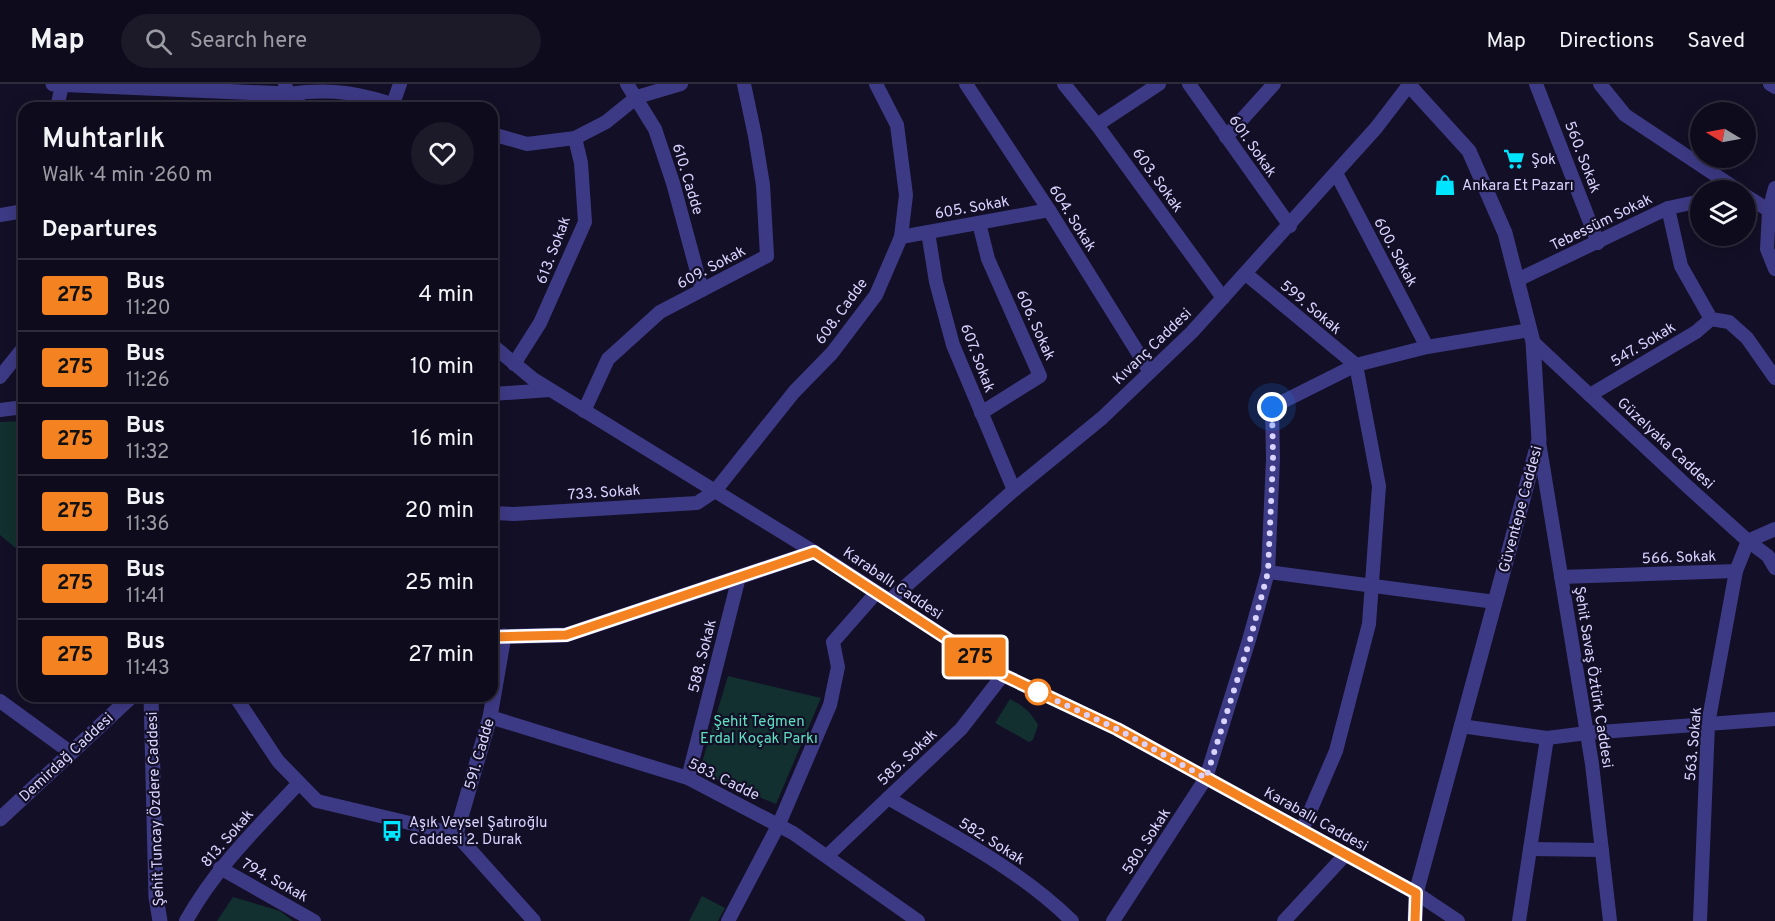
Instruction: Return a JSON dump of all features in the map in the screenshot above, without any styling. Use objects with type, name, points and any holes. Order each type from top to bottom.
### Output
[{"type":"street","points":[[53,84],[319,90],[368,96],[386,102]]},
{"type":"street","points":[[398,102],[400,84]]},
{"type":"street","name":"610. Cadde","points":[[627,84],[655,129],[673,183],[702,290]]},
{"type":"street","points":[[498,136],[527,144],[575,138],[606,122],[637,98],[681,84]]},
{"type":"street","name":"609. Sokak","points":[[584,411],[608,359],[660,312],[767,256],[763,186],[744,84]]},
{"type":"street","name":"608. Cadde","points":[[716,491],[794,392],[832,354],[876,296],[902,237],[906,195],[897,124],[876,84]]},
{"type":"street","name":"604. Sokak","points":[[966,84],[1049,210],[1150,372]]},
{"type":"street","name":"603. Sokak","points":[[1064,84],[1097,125],[1223,298]]},
{"type":"street","points":[[1097,125],[1159,84]]},
{"type":"street","name":"601. Sokak","points":[[1189,84],[1290,226]]},
{"type":"street","points":[[1226,137],[1274,84]]},
{"type":"street","name":"560. Sokak","points":[[1536,84],[1599,243]]},
{"type":"street","points":[[1600,84],[1625,116],[1723,180]]},
{"type":"street","points":[[1770,84],[1775,87]]},
{"type":"street","points":[[58,102],[62,85]]},
{"type":"street","name":"Kıvanç Caddesi","points":[[889,601],[1014,490],[1102,418],[1192,332],[1336,174],[1376,128],[1408,85]]},
{"type":"street","name":"Güventepe Caddesi","points":[[1408,85],[1469,152],[1505,233],[1531,336],[1539,440],[1416,893],[1413,918]]},
{"type":"street","points":[[286,89],[298,102]]},
{"type":"street","name":"613. Sokak","points":[[514,364],[540,323],[585,222],[581,163],[575,138]]},
{"type":"street","name":"600. Sokak","points":[[1336,174],[1427,346]]},
{"type":"street","points":[[1775,188],[1767,249],[1775,269]]},
{"type":"street","points":[[1756,202],[1772,212]]},
{"type":"street","name":"Tebessüm Sokak","points":[[1517,280],[1599,243],[1668,208],[1690,203]]},
{"type":"street","points":[[1668,208],[1681,267],[1711,319],[1730,322],[1747,338],[1773,370]]},
{"type":"street","name":"605. Sokak","points":[[902,237],[1049,210]]},
{"type":"street","points":[[0,215],[18,212]]},
{"type":"street","name":"606. Sokak","points":[[979,223],[988,259],[1040,375],[981,413]]},
{"type":"street","name":"607. Sokak","points":[[928,232],[936,282],[952,345],[1014,490]]},
{"type":"street","name":"599. Sokak","points":[[1246,274],[1356,365]]},
{"type":"street","name":"547. Sokak","points":[[1590,395],[1696,332],[1711,319]]},
{"type":"street","points":[[1302,830],[1336,751],[1369,624],[1379,486],[1356,365],[1427,346],[1531,336]]},
{"type":"street","name":"Güzelyaka Caddesi","points":[[1531,336],[1590,395],[1748,541],[1768,556],[1775,568]]},
{"type":"street","name":"Karaballı Caddesi","points":[[498,350],[532,379],[814,552],[1003,675],[1117,729],[1416,893],[1458,921]]},
{"type":"street","points":[[0,377],[18,354]]},
{"type":"street","name":"580. Sokak","points":[[1113,921],[1206,778],[1250,640],[1268,572],[1273,459],[1272,407],[1356,365]]},
{"type":"street","points":[[498,394],[550,390]]},
{"type":"street","points":[[0,410],[18,408]]},
{"type":"street","name":"Şehit Savaş Öztürk Caddesi","points":[[1539,440],[1587,733],[1610,921]]},
{"type":"street","name":"733. Sokak","points":[[498,513],[697,503],[716,491]]},
{"type":"street","points":[[1748,541],[1775,529]]},
{"type":"street","name":"566. Sokak","points":[[1561,577],[1736,571],[1748,541]]},
{"type":"street","points":[[498,637],[566,635],[814,552]]},
{"type":"street","name":"563. Sokak","points":[[1700,921],[1708,724],[1736,571]]},
{"type":"street","points":[[1268,572],[1495,602]]},
{"type":"street","name":"588. Sokak","points":[[688,778],[739,577]]},
{"type":"street","points":[[728,921],[779,824],[830,705],[838,667],[833,642],[876,593]]},
{"type":"street","name":"585. Sokak","points":[[827,856],[961,729],[1003,675]]},
{"type":"street","points":[[0,701],[70,752]]},
{"type":"street","name":"Demirdağ Caddesi","points":[[0,819],[125,702]]},
{"type":"street","name":"Şehit Tuncay Özdere Caddesi","points":[[151,702],[156,897],[160,921]]},
{"type":"street","points":[[240,702],[278,761],[317,801],[456,834],[534,921]]},
{"type":"street","name":"591. Cadde","points":[[456,834],[490,717],[492,702]]},
{"type":"street","name":"583. Cadde","points":[[490,717],[688,778],[779,824],[918,921]]},
{"type":"street","points":[[1461,726],[1548,738],[1775,719]]},
{"type":"street","points":[[1519,921],[1548,738]]},
{"type":"street","name":"813. Sokak","points":[[186,921],[220,868],[299,783]]},
{"type":"street","name":"582. Sokak","points":[[888,798],[999,862],[1052,901],[1072,921]]},
{"type":"street","points":[[1530,849],[1602,850]]},
{"type":"street","points":[[1284,921],[1346,854]]},
{"type":"street","name":"794. Sokak","points":[[220,868],[314,921]]},
{"type":"green space","points":[[18,421],[18,550],[0,535],[0,422]]},
{"type":"green space","name":"Şehit Teğmen Erdal Koçak Parkı","points":[[728,676],[821,698],[776,804],[699,772]]},
{"type":"green space","points":[[1010,699],[1026,709],[1038,725],[1033,740],[1029,742],[995,723]]},
{"type":"green space","points":[[702,896],[725,908],[718,921],[689,921]]},
{"type":"green space","points":[[233,897],[280,911],[293,921],[217,921]]},
{"type":"bus line","name":"275","points":[[498,637],[566,635],[814,552],[1003,675],[1117,729],[1416,893],[1415,921]]},
{"type":"place","name":"Şok","points":[[1514,159]]},
{"type":"place","name":"Ankara Et Pazarı","points":[[1445,185]]},
{"type":"place","name":"Aşık Veysel Şatıroğlu Caddesi 2. Durak","points":[[392,831]]},
{"type":"route","points":[[1038,692],[1117,729],[1206,778],[1250,640],[1268,572],[1273,459],[1272,407]]}]
